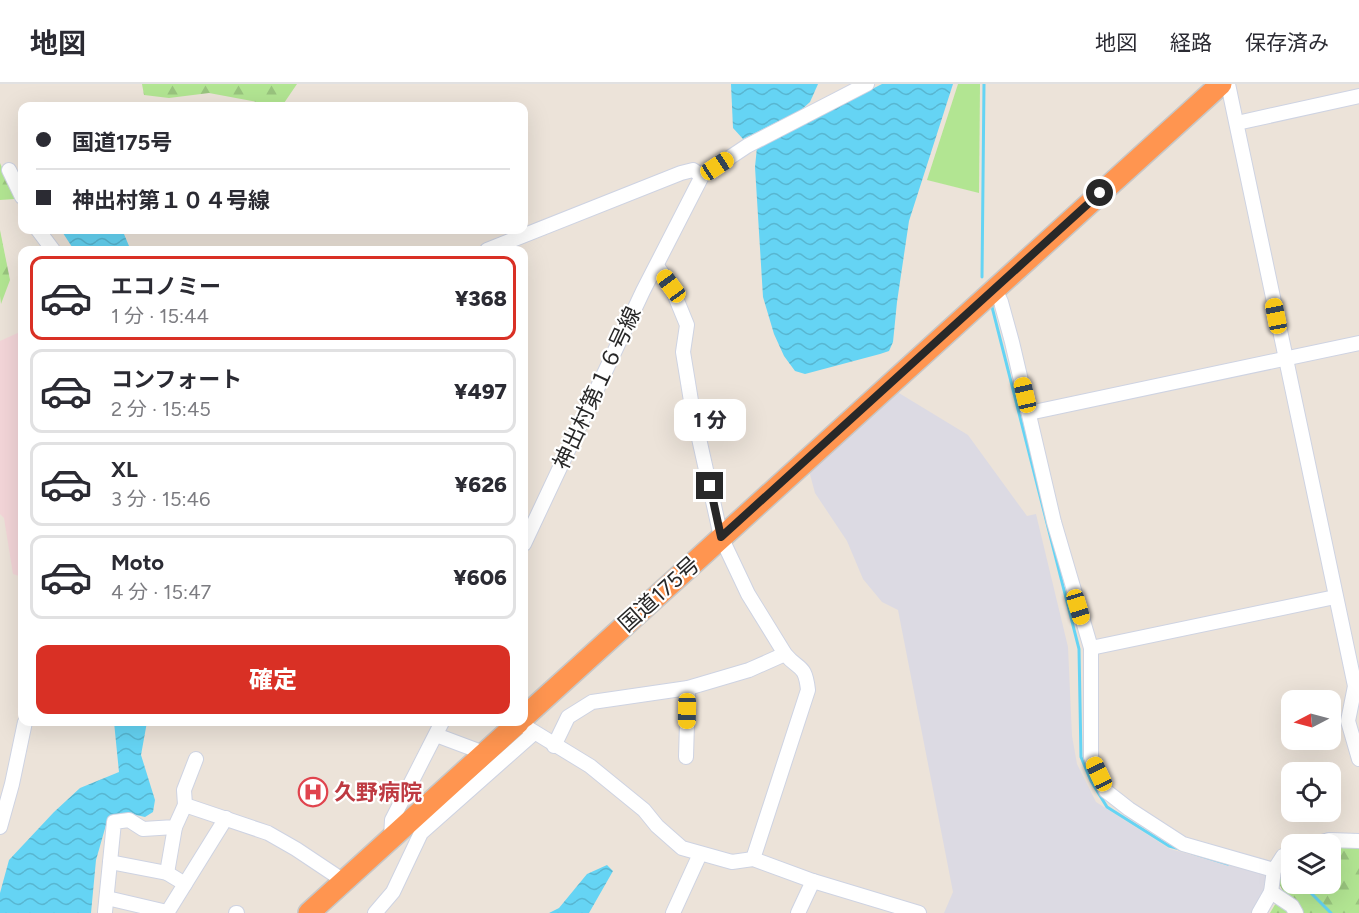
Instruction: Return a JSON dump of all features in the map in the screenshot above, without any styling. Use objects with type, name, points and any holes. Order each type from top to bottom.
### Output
[{"type":"highway","name":"国道175号","points":[[528,719],[721,537],[1221,84]]},
{"type":"highway","name":"国道175号","points":[[309,913],[484,753],[520,726]]},
{"type":"street","name":"神出村第１６号線","points":[[528,535],[643,291],[702,176],[747,146],[867,84]]},
{"type":"street","points":[[1228,84],[1355,686],[1348,721],[1359,759]]},
{"type":"street","points":[[1237,123],[1354,92]]},
{"type":"street","points":[[528,234],[681,173],[693,170],[702,176]]},
{"type":"street","points":[[9,171],[18,189]]},
{"type":"street","points":[[497,246],[527,234]]},
{"type":"street","points":[[657,266],[671,286],[687,325],[683,352],[692,407],[721,537],[748,594],[785,654],[800,666],[807,678],[808,690],[753,859]]},
{"type":"street","points":[[995,289],[1012,342],[1054,522],[1091,648],[1091,757],[1106,791],[1183,844],[1274,870]]},
{"type":"street","points":[[1029,413],[1359,343]]},
{"type":"street","points":[[1091,648],[1335,597]]},
{"type":"street","points":[[554,746],[567,717],[592,702],[688,688],[749,670],[785,654]]},
{"type":"street","points":[[686,757],[688,688]]},
{"type":"street","points":[[0,827],[24,726]]},
{"type":"street","points":[[375,913],[393,892],[420,833],[521,726]]},
{"type":"street","points":[[528,726],[554,746],[590,766],[644,810],[657,826],[682,848],[732,862],[753,859],[919,913]]},
{"type":"street","points":[[391,837],[392,820],[439,728],[484,753]]},
{"type":"street","points":[[167,873],[175,827],[185,805],[184,790],[196,759]]},
{"type":"street","points":[[185,805],[268,833],[344,881]]},
{"type":"street","points":[[175,827],[143,829],[129,820],[114,822],[106,905],[167,913],[226,818]]},
{"type":"street","points":[[1341,840],[1359,841]]},
{"type":"street","points":[[673,913],[700,854]]},
{"type":"street","points":[[1259,913],[1271,892],[1274,870],[1281,858]]},
{"type":"street","points":[[110,862],[167,873],[185,884]]},
{"type":"street","points":[[798,913],[813,880]]},
{"type":"street","points":[[1271,892],[1292,906],[1296,913]]},
{"type":"shaded area","points":[[18,333],[18,576],[13,574],[4,518],[0,514],[0,341]]},
{"type":"shaded area","points":[[894,390],[968,435],[1027,516],[1036,514],[1068,647],[1072,736],[1077,764],[1096,802],[1170,849],[1268,876],[1266,888],[1251,913],[944,913],[953,892],[898,610],[882,602],[863,579],[847,541],[815,493],[808,467]]},
{"type":"green space","points":[[142,84],[297,84],[285,102],[257,102],[209,93],[169,98],[144,95]]},
{"type":"green space","points":[[958,84],[980,84],[979,193],[927,180]]},
{"type":"green space","points":[[0,163],[15,199],[0,200]]},
{"type":"green space","points":[[0,230],[10,280],[1,304],[0,296]]},
{"type":"green space","points":[[1341,845],[1359,847],[1359,913],[1270,913],[1281,894],[1341,894]]},
{"type":"green space","points":[[1281,871],[1281,887],[1277,880]]},
{"type":"water","points":[[731,84],[818,84],[810,102],[801,110],[743,139],[733,128]]},
{"type":"water","points":[[882,84],[953,84],[909,221],[893,342],[889,351],[805,374],[795,371],[784,356],[774,334],[763,297],[755,167],[757,147]]},
{"type":"water","points":[[64,234],[124,234],[129,246],[71,246]]},
{"type":"water","points":[[114,726],[146,726],[141,755],[155,800],[153,812],[145,817],[127,813],[108,818],[96,860],[91,913],[0,913],[0,893],[9,860],[80,788],[119,772]]},
{"type":"water","points":[[607,865],[613,871],[589,913],[549,913],[559,908],[587,874]]},
{"type":"waterway","points":[[982,277],[984,84]]},
{"type":"waterway","points":[[991,303],[1079,649],[1081,757],[1091,781],[1107,807],[1169,846],[1180,849]]},
{"type":"waterway","points":[[1192,853],[1228,864]]},
{"type":"waterway","points":[[1312,894],[1331,913]]},
{"type":"place","name":"久野病院","points":[[313,792]]},
{"type":"route","points":[[710,486],[721,537],[1100,193]]}]
